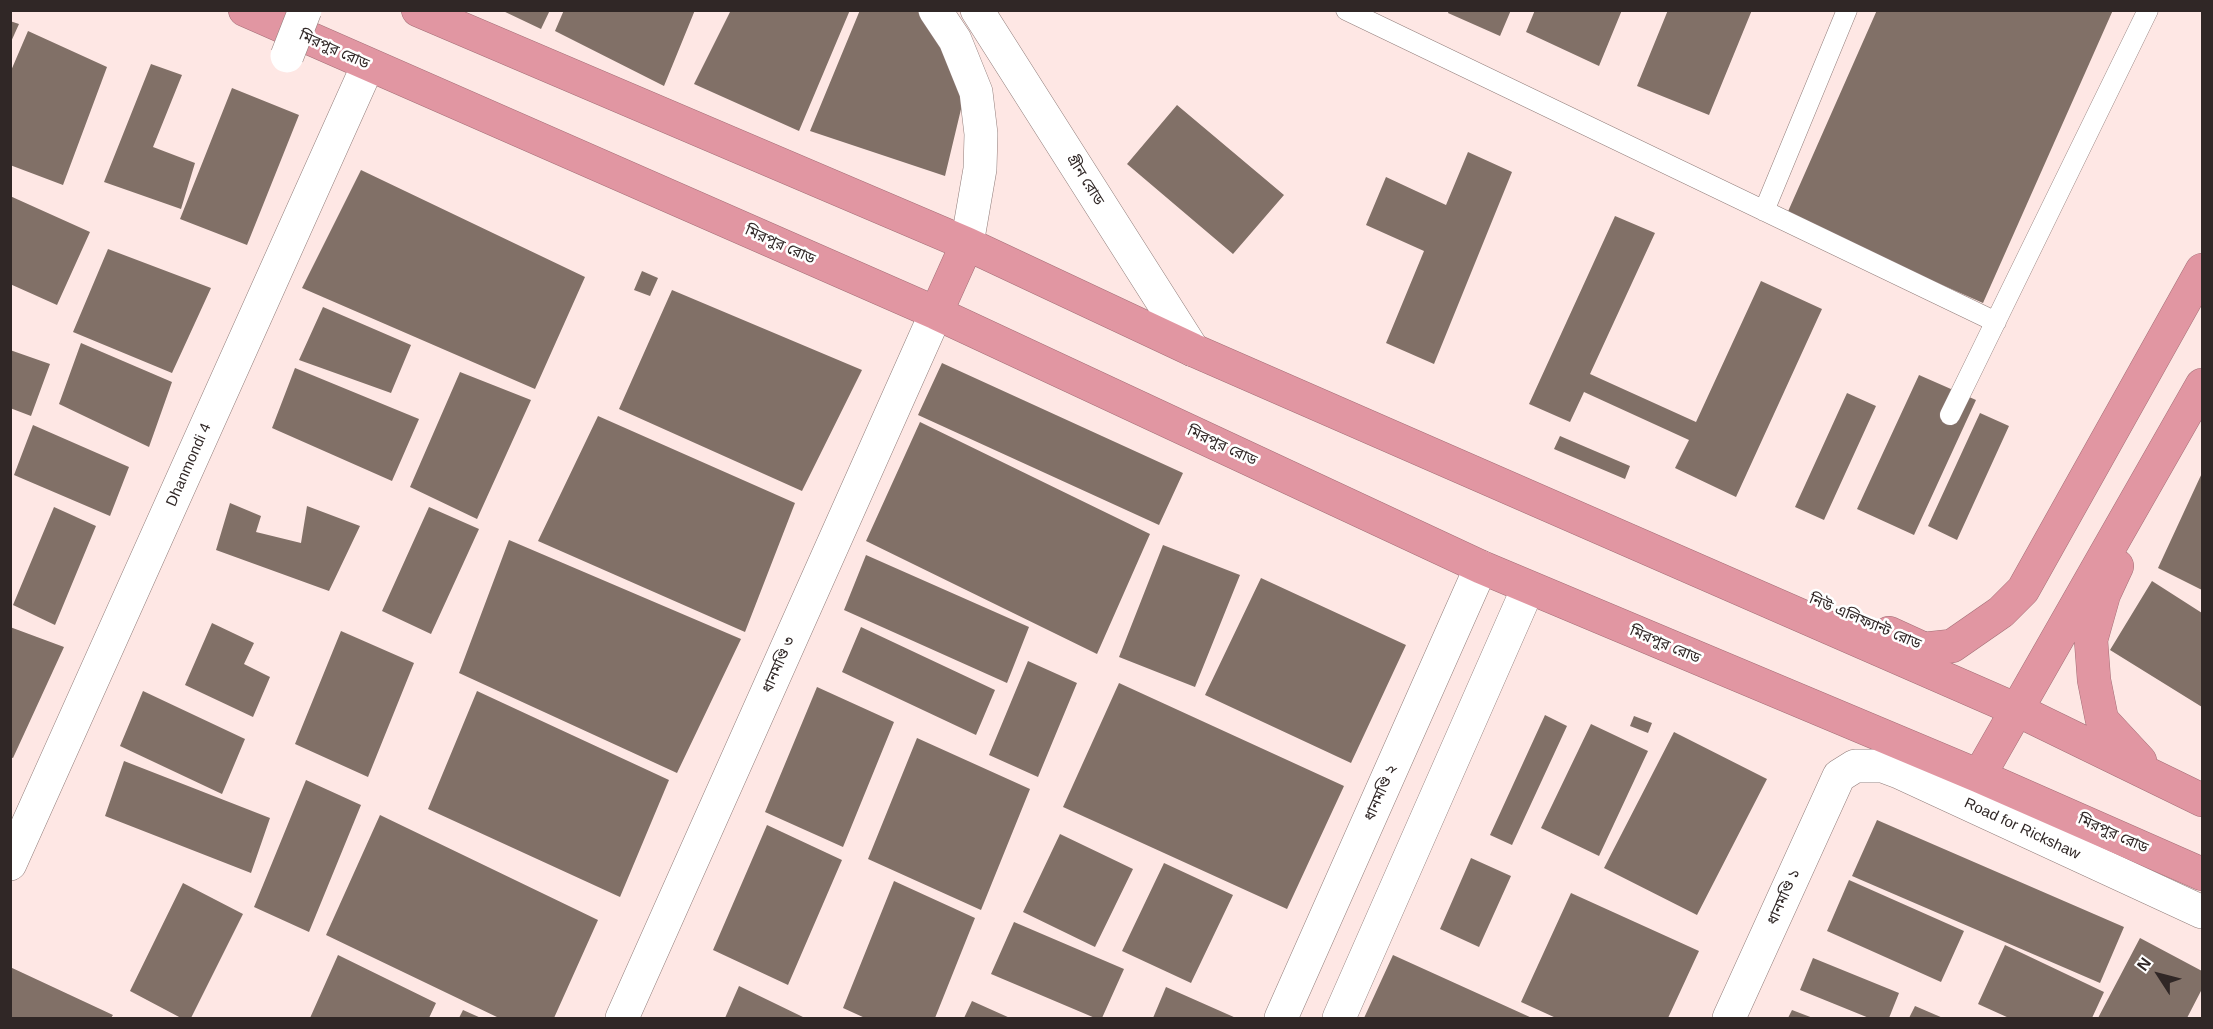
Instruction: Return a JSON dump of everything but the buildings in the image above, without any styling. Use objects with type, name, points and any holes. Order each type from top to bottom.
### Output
[{"type":"highway","name":"মিরপুর রোড","points":[[245,10],[368,66],[936,313],[1528,588],[1979,776],[2202,874]]},
{"type":"highway","points":[[418,10],[968,244],[1193,350],[2014,710],[2202,800]]},
{"type":"highway","points":[[936,313],[968,244]]},
{"type":"highway","name":"নিউ এলিফ্যান্ট রোড","points":[[1520,493],[1588,502],[1924,649],[1952,646],[2001,612],[2023,590],[2202,270]]},
{"type":"highway","points":[[1979,776],[2014,710],[2202,385]]},
{"type":"highway","points":[[2158,461],[2150,491],[2104,594],[2091,640],[2094,680],[2102,720],[2117,738],[2160,779]]},
{"type":"street","points":[[935,10],[955,40],[976,92],[981,134],[980,169],[968,244]]},
{"type":"street","name":"গ্রীন রোড","points":[[977,10],[1193,350]]},
{"type":"street","name":"Dhanmondi 4","points":[[10,864],[368,66]]},
{"type":"street","name":"ধানমণ্ডি ৩","points":[[622,1018],[936,313]]},
{"type":"street","name":"ধানমণ্ডি ২","points":[[1281,1018],[1481,567]]},
{"type":"street","points":[[1339,1018],[1528,588]]},
{"type":"street","name":"Road for Rickshaw","points":[[1839,776],[1854,766],[1869,765],[1899,772],[2202,912]]},
{"type":"street","name":"ধানমণ্ডি ১","points":[[1729,1018],[1839,776]]},
{"type":"lane","points":[[1346,10],[1996,322]]},
{"type":"lane","points":[[1764,211],[1847,10]]},
{"type":"lane","points":[[1950,415],[2148,10]]}]
